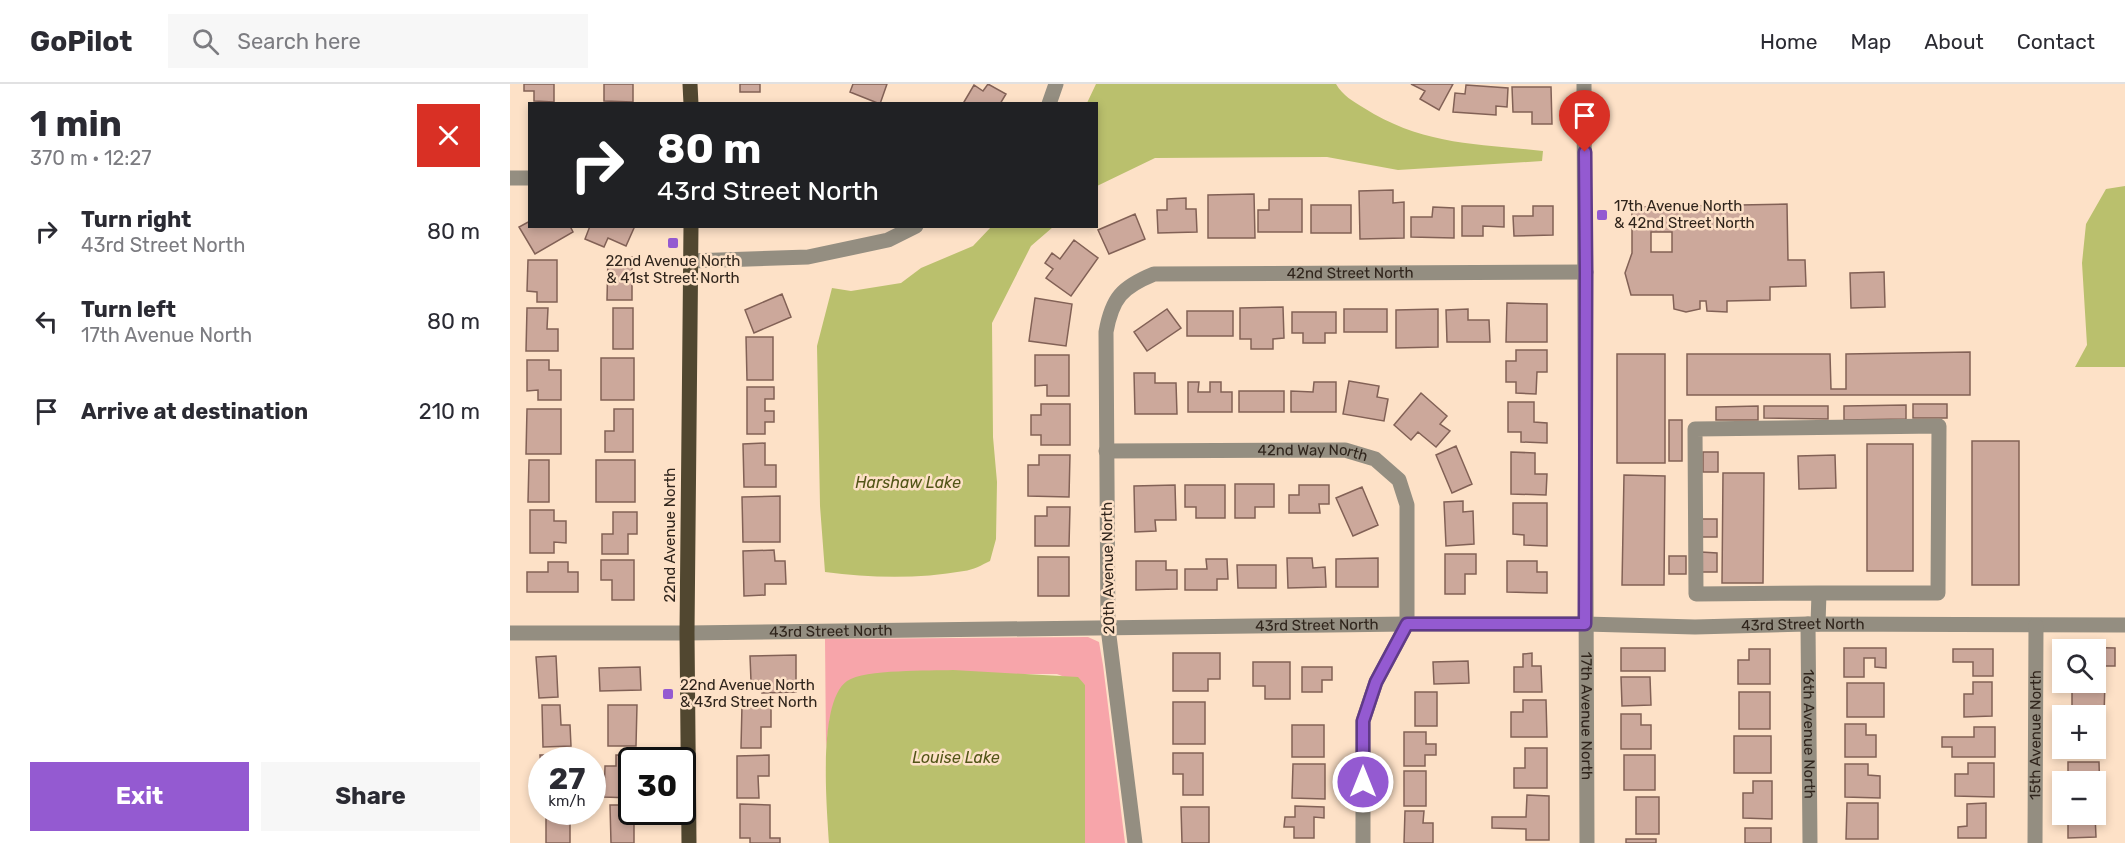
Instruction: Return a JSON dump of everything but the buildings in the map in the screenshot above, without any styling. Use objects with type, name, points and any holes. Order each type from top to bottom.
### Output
[{"type":"main road","points":[[690,84],[690,102]]},
{"type":"main road","name":"22nd Avenue North","points":[[689,843],[687,633],[691,228]]},
{"type":"street","points":[[1050,102],[1056,84]]},
{"type":"street","name":"17th Avenue North","points":[[1584,84],[1587,843]]},
{"type":"street","points":[[510,178],[528,178]]},
{"type":"street","points":[[690,261],[808,257],[888,240],[912,228]]},
{"type":"street","name":"42nd Street North","points":[[1120,295],[1134,282],[1154,274],[1586,272]]},
{"type":"street","name":"20th Avenue North","points":[[1120,295],[1110,310],[1107,332],[1108,628],[1135,843]]},
{"type":"street","points":[[1940,426],[1938,593],[1819,593],[1696,594],[1695,429],[1940,426]]},
{"type":"street","name":"42nd Way North","points":[[1107,451],[1345,450],[1375,459],[1399,480],[1407,505],[1407,624]]},
{"type":"street","name":"16th Avenue North","points":[[1810,843],[1813,624],[1819,593]]},
{"type":"street","points":[[1363,843],[1363,721],[1376,682],[1407,624]]},
{"type":"street","name":"43rd Street North","points":[[510,633],[1407,624],[1585,624],[1695,627],[1813,624],[2125,625]]},
{"type":"street","name":"15th Avenue North","points":[[2035,843],[2036,626]]},
{"type":"shaded area","points":[[1088,637],[1099,642],[1125,843],[1085,843],[1085,685],[1057,674],[1019,674],[830,717],[826,747],[825,639]]},
{"type":"water","points":[[1096,84],[1336,84],[1356,103],[1407,129],[1451,141],[1543,151],[1542,161],[1398,170],[1327,157],[1155,158],[1098,186],[1098,102],[1087,102]]},
{"type":"water","points":[[2125,186],[2125,367],[2075,367],[2087,345],[2082,263],[2086,224],[2106,189]]},
{"type":"water","name":"Harshaw Lake","points":[[990,228],[1052,228],[1031,246],[992,323],[993,437],[997,482],[996,539],[990,561],[977,567],[947,574],[877,576],[825,572],[820,506],[817,346],[832,288],[851,291],[901,283],[921,268],[973,246]]},
{"type":"water","name":"Louise Lake","points":[[953,670],[1078,677],[1085,685],[1085,843],[829,843],[826,757],[831,710],[838,693],[847,681],[868,674]]},
{"type":"place","name":"17th Avenue North & 42nd Street North","points":[[1602,215]]},
{"type":"place","name":"22nd Avenue North & 41st Street North","points":[[673,243]]},
{"type":"place","name":"22nd Avenue North & 43rd Street North","points":[[668,694]]},
{"type":"route","points":[[1363,782],[1363,721],[1376,682],[1407,624],[1585,624],[1585,152]]}]
